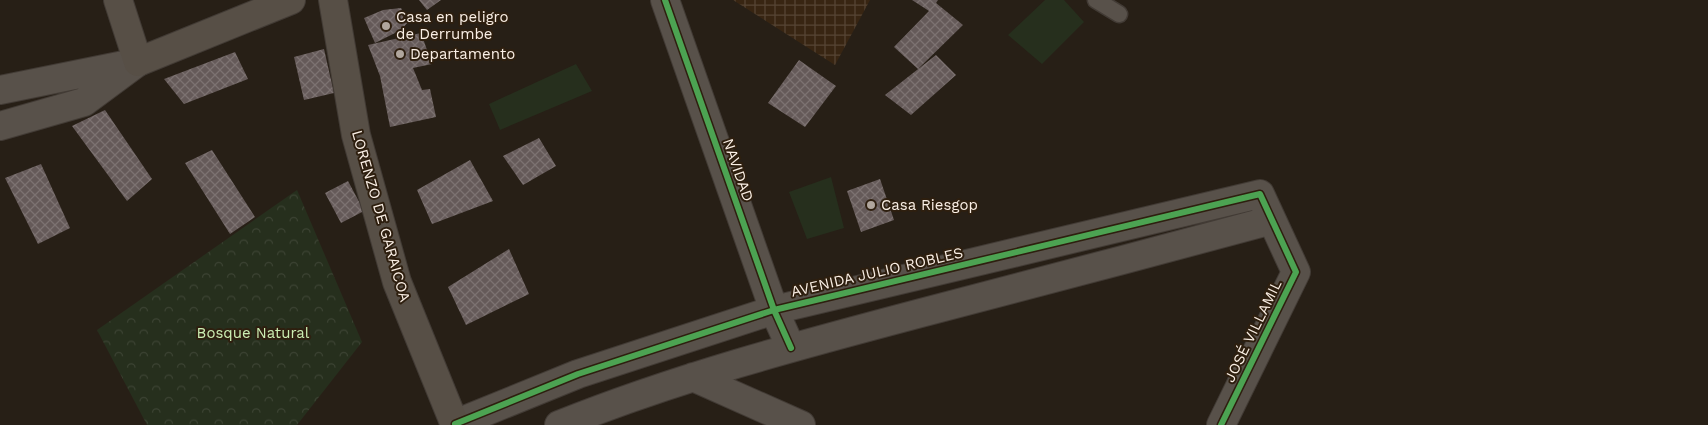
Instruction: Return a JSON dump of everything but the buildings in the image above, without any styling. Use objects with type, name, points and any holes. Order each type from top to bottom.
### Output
[{"type":"main road","points":[[118,0],[138,62],[291,0]]},
{"type":"main road","name":"LORENZO DE GARAICOA","points":[[333,0],[356,135],[397,282],[454,425]]},
{"type":"street","name":"NAVIDAD","points":[[666,0],[774,310],[791,348]]},
{"type":"street","points":[[0,90],[138,62]]},
{"type":"street","points":[[0,126],[84,102],[138,62]]},
{"type":"street","name":"AVENIDA JULIO ROBLES","points":[[454,425],[578,374],[774,310],[1260,194],[1272,220]]},
{"type":"street","points":[[560,425],[596,410],[693,376],[791,348],[1272,220]]},
{"type":"street","name":"JOSÉ VILLAMIL","points":[[1221,425],[1296,272],[1272,220]]},
{"type":"street","points":[[693,376],[801,425]]},
{"type":"lane","points":[[1096,0],[1119,14]]},
{"type":"shaded area","points":[[733,0],[870,0],[835,65]]},
{"type":"green space","points":[[1045,0],[1064,0],[1084,22],[1042,64],[1008,35]]},
{"type":"green space","points":[[576,64],[592,91],[500,130],[489,104]]},
{"type":"green space","points":[[831,177],[844,228],[807,239],[789,192]]},
{"type":"green space","name":"Bosque Natural","points":[[297,190],[362,342],[297,425],[147,425],[97,330]]},
{"type":"cycle path","points":[[665,0],[774,310],[791,348]]},
{"type":"cycle path","points":[[455,424],[578,374],[774,310],[1260,194],[1296,272],[1221,425]]},
{"type":"place","name":"Casa en peligro de Derrumbe","points":[[386,26]]},
{"type":"place","name":"Departamento","points":[[400,54]]},
{"type":"place","name":"Casa Riesgop","points":[[871,205]]}]
